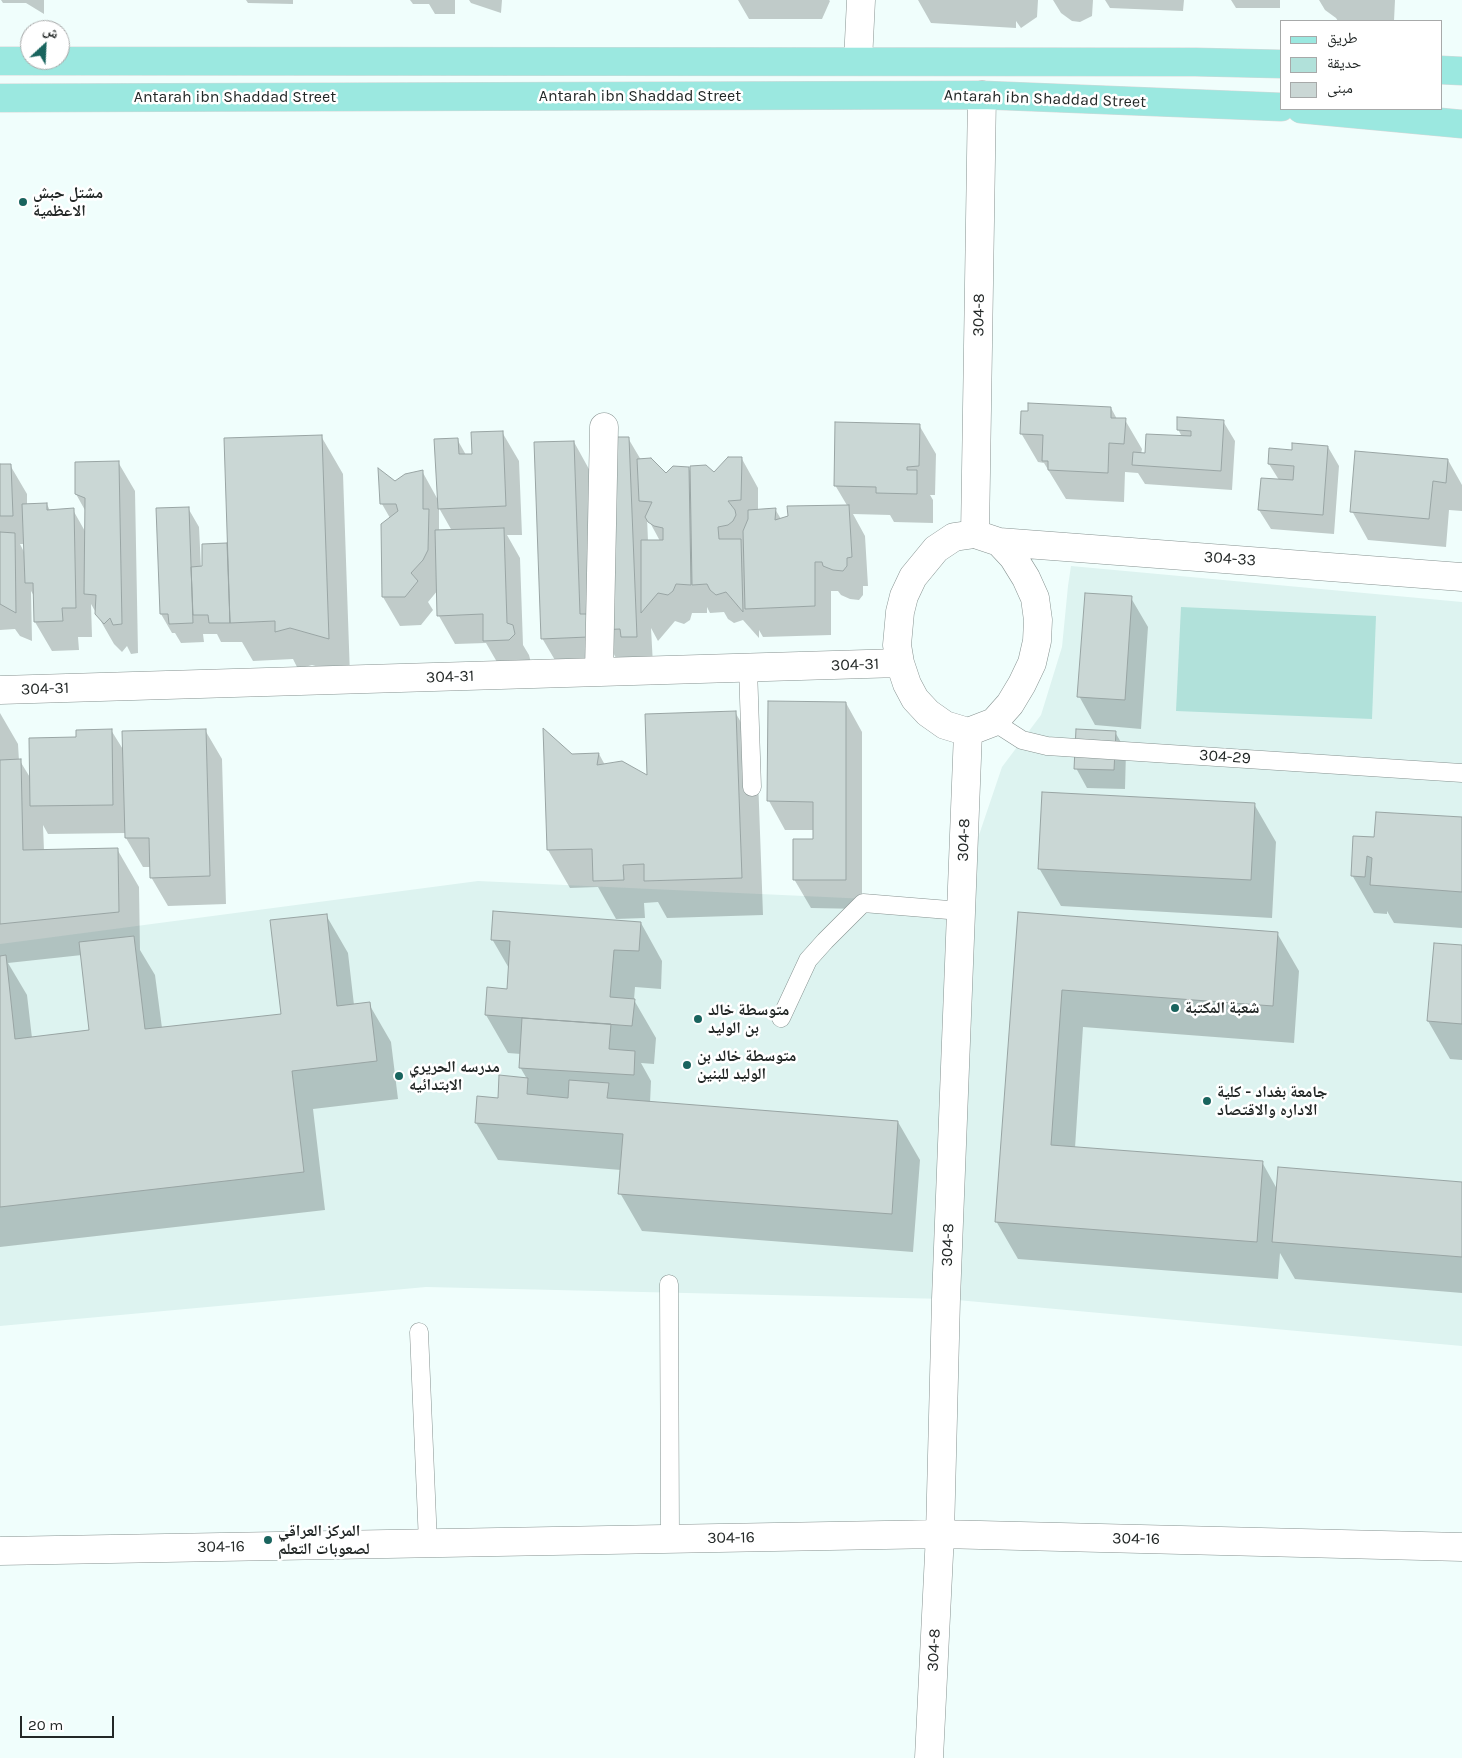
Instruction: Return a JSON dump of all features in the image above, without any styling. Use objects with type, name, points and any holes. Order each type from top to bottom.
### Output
[{"type":"main road","points":[[0,61],[858,61],[1280,64]]},
{"type":"main road","points":[[1442,70],[1462,71]]},
{"type":"main road","name":"Antarah ibn Shaddad Street","points":[[0,98],[982,95],[1280,107]]},
{"type":"main road","points":[[1312,110],[1462,124]]},
{"type":"street","points":[[858,61],[861,0]]},
{"type":"street","name":"304-8","points":[[982,95],[987,538]]},
{"type":"street","points":[[600,672],[604,427]]},
{"type":"street","points":[[954,537],[987,538],[1013,557],[1026,578],[1034,598],[1038,620],[1037,641],[1032,663],[1010,704],[994,722],[968,732],[945,725],[928,713],[915,699],[907,684],[900,663],[897,645],[900,612],[904,596],[913,577],[936,549],[954,537]]},
{"type":"street","name":"304-33","points":[[987,538],[1462,577]]},
{"type":"street","name":"304-31","points":[[0,690],[900,663]]},
{"type":"street","name":"304-8","points":[[929,1758],[940,1534],[946,1299],[968,732]]},
{"type":"street","name":"304-16","points":[[0,1551],[940,1534],[1462,1547]]},
{"type":"lane","points":[[748,668],[752,786]]},
{"type":"lane","name":"304-29","points":[[994,722],[1022,740],[1047,746],[1462,773]]},
{"type":"lane","points":[[781,1018],[808,960],[824,941],[863,903],[961,911]]},
{"type":"lane","points":[[669,1284],[670,1539]]},
{"type":"lane","points":[[419,1332],[428,1543]]},
{"type":"shaded area","points":[[1071,566],[1462,602],[1462,1346],[946,1299],[426,1287],[0,1326],[0,944],[478,881],[956,903],[1002,767],[1041,715],[1062,647]]},
{"type":"green space","points":[[1181,607],[1376,616],[1372,719],[1176,711]]},
{"type":"building","points":[[1028,403],[1111,407],[1111,418],[1126,418],[1124,444],[1109,443],[1108,473],[1048,470],[1048,461],[1042,461],[1043,435],[1020,434],[1021,411],[1028,411]]},
{"type":"building","points":[[1177,417],[1224,420],[1221,471],[1132,465],[1133,452],[1145,453],[1146,434],[1191,436],[1191,431],[1177,430]]},
{"type":"building","points":[[835,422],[920,424],[919,466],[907,467],[907,470],[917,470],[917,494],[876,493],[876,487],[834,486]]},
{"type":"building","points":[[503,431],[506,506],[438,509],[434,439],[458,438],[459,454],[472,454],[471,432]]},
{"type":"building","points":[[322,435],[329,639],[290,628],[275,632],[275,621],[230,623],[224,438]]},
{"type":"building","points":[[607,437],[629,437],[637,637],[621,637],[620,629],[599,630]]},
{"type":"building","points":[[574,441],[580,614],[588,614],[588,637],[541,639],[534,442]]},
{"type":"building","points":[[1292,443],[1328,446],[1323,515],[1258,510],[1261,478],[1293,480],[1294,466],[1268,464],[1269,448],[1292,450]]},
{"type":"building","points":[[1355,451],[1448,459],[1446,483],[1433,481],[1429,519],[1350,512]]},
{"type":"building","points":[[728,457],[742,457],[741,500],[728,501],[735,510],[736,515],[728,525],[718,527],[719,539],[741,539],[743,612],[726,592],[716,595],[707,584],[692,585],[690,466],[706,465],[714,472]]},
{"type":"building","points":[[651,458],[666,473],[673,466],[689,467],[691,585],[676,584],[673,591],[668,595],[658,593],[641,613],[641,540],[663,540],[663,528],[654,526],[645,517],[652,502],[639,501],[637,459]]},
{"type":"building","points":[[119,461],[122,624],[113,625],[110,618],[104,624],[95,614],[96,595],[84,594],[85,498],[75,494],[75,462]]},
{"type":"building","points":[[0,464],[11,464],[13,516],[0,516]]},
{"type":"building","points":[[378,468],[395,481],[405,474],[423,470],[423,509],[429,509],[428,550],[423,560],[411,573],[418,581],[405,597],[382,597],[381,524],[398,511],[396,504],[380,504]]},
{"type":"building","points":[[47,503],[47,510],[74,508],[76,608],[62,608],[63,621],[34,622],[33,583],[25,583],[22,504]]},
{"type":"building","points":[[849,505],[852,557],[847,558],[847,566],[843,571],[823,566],[822,562],[815,562],[815,606],[745,609],[743,531],[748,519],[748,510],[776,508],[775,520],[788,516],[787,506]]},
{"type":"building","points":[[189,507],[193,623],[169,624],[168,614],[160,614],[156,508]]},
{"type":"building","points":[[504,528],[507,623],[513,625],[515,634],[509,640],[483,641],[483,614],[437,616],[435,530]]},
{"type":"building","points":[[0,532],[15,533],[16,613],[0,604]]},
{"type":"building","points":[[227,543],[230,623],[209,623],[208,615],[193,615],[191,567],[202,566],[202,544]]},
{"type":"building","points":[[1085,593],[1132,596],[1125,700],[1077,697]]},
{"type":"building","points":[[768,701],[846,702],[846,880],[793,880],[793,839],[813,839],[813,802],[767,801]]},
{"type":"building","points":[[736,711],[742,878],[644,881],[644,864],[623,865],[624,880],[593,881],[592,849],[547,850],[543,728],[572,754],[599,753],[597,765],[622,761],[647,775],[645,714]]},
{"type":"building","points":[[112,729],[113,805],[30,806],[29,738],[76,737],[76,730]]},
{"type":"building","points":[[206,729],[210,876],[150,878],[149,838],[125,838],[122,731]]},
{"type":"building","points":[[1076,729],[1116,731],[1114,770],[1074,769]]},
{"type":"building","points":[[21,759],[23,850],[118,848],[119,912],[0,924],[0,760]]},
{"type":"building","points":[[1042,792],[1255,803],[1251,880],[1038,869]]},
{"type":"building","points":[[1376,812],[1462,817],[1462,892],[1370,885],[1372,858],[1367,856],[1365,877],[1351,876],[1353,836],[1374,837]]},
{"type":"building","points":[[493,911],[641,922],[639,951],[614,950],[610,997],[635,999],[632,1026],[485,1015],[487,987],[507,989],[510,941],[491,940]]},
{"type":"building","points":[[1018,912],[1278,932],[1273,1006],[1062,990],[1051,1145],[1263,1161],[1257,1242],[995,1222]]},
{"type":"building","points":[[327,914],[337,1006],[370,1002],[377,1061],[292,1071],[304,1172],[0,1207],[0,956],[6,955],[15,1039],[89,1030],[79,942],[134,936],[145,1029],[281,1014],[270,920]]},
{"type":"building","points":[[1434,943],[1462,945],[1462,1024],[1427,1021]]},
{"type":"building","points":[[522,1018],[611,1024],[609,1049],[635,1051],[634,1075],[519,1068]]},
{"type":"building","points":[[499,1075],[528,1078],[527,1094],[568,1098],[569,1080],[609,1083],[607,1098],[898,1121],[892,1214],[618,1194],[623,1134],[475,1123],[477,1096],[498,1098]]},
{"type":"building","points":[[1278,1167],[1462,1182],[1462,1257],[1272,1242]]},
{"type":"place","name":"مشتل حبش الاعظمية","points":[[23,202]]},
{"type":"place","name":"شعبة المكتبة","points":[[1175,1008]]},
{"type":"place","name":"متوسطة خالد بن الوليد","points":[[698,1019]]},
{"type":"place","name":"متوسطة خالد بن الوليد للبنين","points":[[687,1065]]},
{"type":"place","name":"مدرسه الحريري الابتدائيه","points":[[399,1076]]},
{"type":"place","name":"جامعة بغداد - كلية الاداره والاقتصاد","points":[[1207,1101]]},
{"type":"place","name":"المركز العراقي لصعوبات التعلم","points":[[268,1540]]}]
